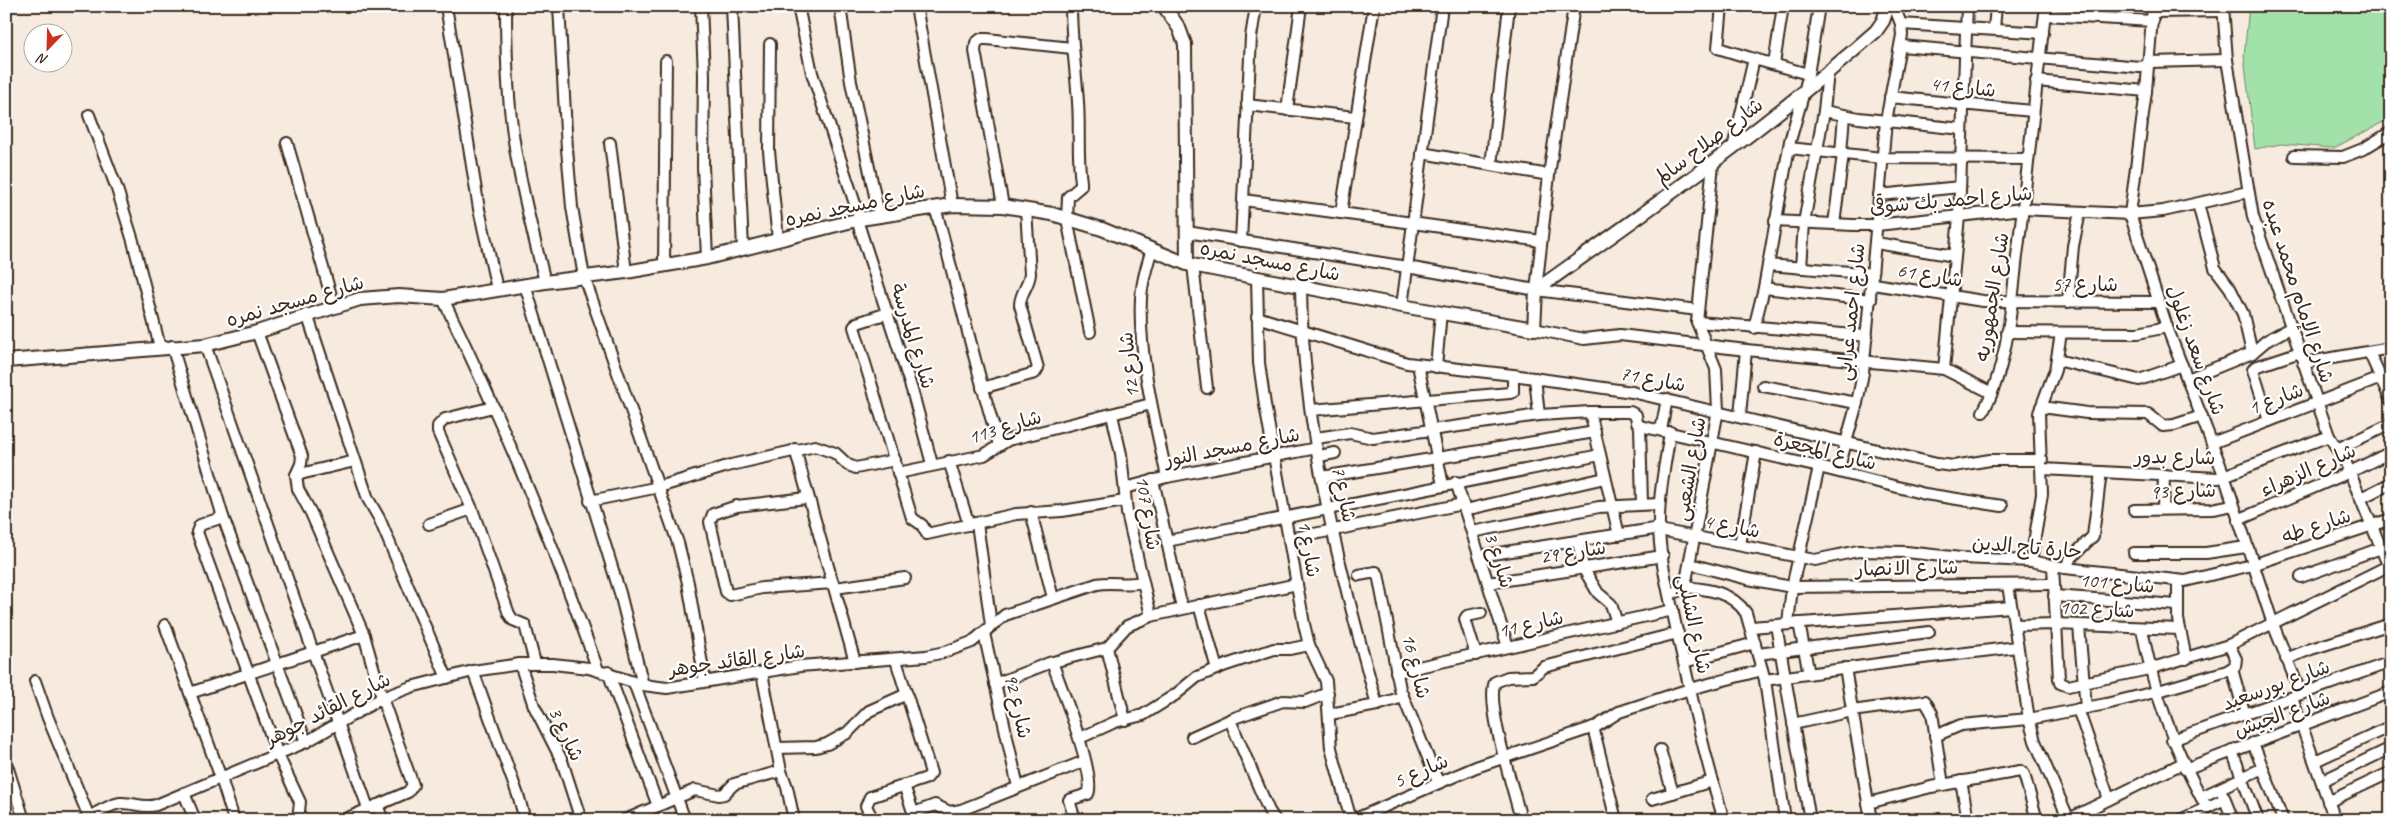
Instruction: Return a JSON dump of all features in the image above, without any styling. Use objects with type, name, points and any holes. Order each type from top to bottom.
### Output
[{"type":"street","points":[[446,6],[479,209],[497,290]]},
{"type":"street","points":[[506,6],[507,64],[513,132],[519,171],[545,282]]},
{"type":"street","points":[[559,6],[572,207],[584,277],[678,543],[688,583],[705,681]]},
{"type":"street","points":[[701,6],[704,82],[703,166],[708,258]]},
{"type":"street","points":[[732,6],[743,249]]},
{"type":"street","name":"شارع المدرسة","points":[[798,6],[812,73],[888,313],[932,464]]},
{"type":"street","points":[[840,6],[851,82],[879,215]]},
{"type":"street","points":[[916,6],[952,205]]},
{"type":"street","points":[[1071,6],[1072,48],[1078,102],[1078,156],[1081,182],[1080,186],[1068,197],[1067,219],[1090,332]]},
{"type":"street","points":[[1164,6],[1180,28],[1184,44],[1187,232],[1207,388]]},
{"type":"street","points":[[1241,241],[1247,105],[1252,32],[1256,6]]},
{"type":"street","points":[[1287,110],[1301,6]]},
{"type":"street","points":[[1341,213],[1374,6]]},
{"type":"street","points":[[1402,306],[1442,6]]},
{"type":"street","points":[[1491,165],[1509,6]]},
{"type":"street","points":[[1534,329],[1536,290],[1549,174],[1574,6]]},
{"type":"street","points":[[1722,6],[1718,48],[1808,74]]},
{"type":"street","points":[[1774,64],[1783,6]]},
{"type":"street","points":[[1754,328],[1764,288],[1789,148],[1808,74],[1819,6]]},
{"type":"street","name":"شارع صلاح سالم","points":[[1536,290],[1713,164],[1804,93],[1876,31],[1883,21],[1888,6]]},
{"type":"street","name":"شارع احمد عرابى","points":[[1838,472],[1858,403],[1865,361],[1886,121],[1901,46],[1901,24],[1894,6]]},
{"type":"street","points":[[1967,6],[1959,217],[1944,369],[1992,393]]},
{"type":"street","points":[[1994,29],[1996,6]]},
{"type":"street","points":[[2046,11],[2153,13],[2223,9]]},
{"type":"street","name":"شارع الإمام محمد عبده","points":[[2223,9],[2227,60],[2248,192],[2261,244],[2292,327],[2328,436],[2350,472],[2390,569]]},
{"type":"street","name":"شارع الجمهوريه","points":[[1983,412],[1992,393],[2007,332],[2012,302],[2032,111],[2046,11]]},
{"type":"street","name":"شارع سعد زغلول","points":[[2153,13],[2146,91],[2130,214],[2158,302],[2224,476],[2246,547],[2286,659],[2302,725],[2335,820]]},
{"type":"street","points":[[1901,24],[2043,33]]},
{"type":"street","points":[[1003,206],[975,51],[976,43],[981,39],[988,39],[1072,48]]},
{"type":"street","points":[[770,44],[769,151],[778,240]]},
{"type":"street","points":[[1901,46],[2140,66],[2145,66],[2149,62],[2227,60]]},
{"type":"street","points":[[1733,149],[1754,59]]},
{"type":"street","points":[[664,266],[666,61]]},
{"type":"street","points":[[1801,268],[1804,223],[1824,111],[1828,72]]},
{"type":"street","points":[[2036,81],[2146,91]]},
{"type":"street","name":"شارع 41","points":[[1890,97],[2032,111]]},
{"type":"street","points":[[1247,105],[1355,118]]},
{"type":"street","points":[[1824,111],[1886,121],[1962,128]]},
{"type":"street","points":[[89,115],[117,189],[166,347],[223,517],[306,742]]},
{"type":"street","points":[[1834,224],[1842,154],[1844,115]]},
{"type":"street","points":[[2294,156],[2343,157],[2363,149],[2391,132]]},
{"type":"street","points":[[287,143],[334,306]]},
{"type":"street","points":[[610,143],[626,272]]},
{"type":"street","points":[[1789,148],[1882,158],[2028,159]]},
{"type":"street","points":[[1422,153],[1549,174]]},
{"type":"street","name":"شارع الشعبى","points":[[1684,587],[1690,564],[1718,410],[1716,369],[1708,345],[1700,334],[1697,322],[1713,164]]},
{"type":"street","points":[[1879,195],[1960,187]]},
{"type":"street","name":"شارع احمد بك شوقى","points":[[1776,221],[1877,225],[1959,217],[2023,208],[2130,214],[2163,211],[2248,192]]},
{"type":"street","points":[[1243,200],[1541,241]]},
{"type":"street","points":[[2198,204],[2215,268],[2230,288],[2243,314],[2252,353]]},
{"type":"street","name":"شارع مسجد نمره","points":[[6,361],[204,345],[257,332],[334,306],[378,296],[443,299],[545,282],[664,266],[708,258],[879,215],[952,205],[1003,206],[1026,209],[1102,229],[1190,264],[1402,306],[1584,339],[1620,334],[1746,350],[1944,369]]},
{"type":"street","points":[[935,207],[982,388],[999,445]]},
{"type":"street","points":[[982,388],[1036,373],[1038,368],[1020,305],[1021,295],[1027,286],[1030,274],[1026,209]]},
{"type":"street","points":[[2068,302],[2073,246],[2080,212]]},
{"type":"street","points":[[1187,232],[1407,267],[1536,290],[1698,310]]},
{"type":"street","points":[[1876,242],[1955,256]]},
{"type":"street","name":"شارع 12","points":[[1152,249],[1143,283],[1141,312],[1151,404],[1167,477]]},
{"type":"street","name":"شارع 61","points":[[1768,266],[1801,268],[1873,279],[1952,297],[2012,302]]},
{"type":"street","name":"شارع 1","points":[[1257,278],[1259,363],[1274,456],[1309,645],[1321,668],[1328,693],[1331,748],[1352,820]]},
{"type":"street","points":[[525,285],[590,501],[620,593],[639,684],[685,820]]},
{"type":"street","name":"شارع 7","points":[[1301,286],[1302,331],[1311,410],[1322,477],[1328,510],[1377,705]]},
{"type":"street","points":[[1764,288],[1871,300]]},
{"type":"street","points":[[443,299],[471,356],[561,568],[658,806]]},
{"type":"street","name":"شارع 57","points":[[2012,302],[2158,302]]},
{"type":"street","points":[[1436,367],[1441,312]]},
{"type":"street","points":[[888,313],[857,323],[854,327],[912,518],[922,525],[926,532],[931,534],[1002,516],[1031,512],[1062,511],[1125,501]]},
{"type":"street","points":[[307,314],[368,499],[447,678]]},
{"type":"street","name":"شارع 71","points":[[1257,317],[1418,365],[1513,374],[1667,398],[1846,442],[1954,466],[1990,460],[2042,465]]},
{"type":"street","points":[[1697,322],[1867,336]]},
{"type":"street","points":[[2007,332],[2138,333],[2167,327]]},
{"type":"street","points":[[2188,379],[2252,353],[2266,341],[2292,327]]},
{"type":"street","points":[[257,332],[302,456],[296,475],[298,489],[312,513],[364,635],[382,698],[413,788],[343,820]]},
{"type":"street","points":[[2031,561],[2042,506],[2039,420],[2041,407],[2052,381],[2061,333]]},
{"type":"street","points":[[204,345],[340,724],[372,807],[383,820]]},
{"type":"street","points":[[2303,363],[2391,348]]},
{"type":"street","points":[[1740,416],[1746,350]]},
{"type":"street","points":[[2269,421],[2253,370],[2300,352]]},
{"type":"street","points":[[2369,352],[2391,401]]},
{"type":"street","points":[[2057,360],[2139,380],[2182,365]]},
{"type":"street","points":[[1418,365],[1443,485]]},
{"type":"street","points":[[1311,410],[1512,393],[1513,374]]},
{"type":"street","points":[[1535,378],[1539,415]]},
{"type":"street","name":"شارع 1","points":[[2212,443],[2381,378]]},
{"type":"street","points":[[1763,386],[1858,403]]},
{"type":"street","name":"شارع الشلبى","points":[[1667,398],[1659,504],[1659,530],[1673,610],[1690,689],[1712,781],[1724,820]]},
{"type":"street","name":"شارع 113","points":[[898,473],[932,464],[984,455],[1008,440],[1151,404]]},
{"type":"street","points":[[492,407],[445,419],[438,426],[438,432],[472,509],[509,614],[513,620],[525,625],[535,663]]},
{"type":"street","points":[[2041,407],[2087,413],[2146,414],[2152,416],[2163,426],[2174,425],[2202,416]]},
{"type":"street","points":[[1590,412],[1619,535]]},
{"type":"street","points":[[1317,447],[1350,433],[1372,438],[1539,415],[1630,412],[1636,415],[1637,423],[1640,426],[1642,504]]},
{"type":"street","name":"شارع 107","points":[[1112,415],[1121,454],[1125,501],[1151,616]]},
{"type":"street","points":[[2337,448],[2391,424]]},
{"type":"street","name":"شارع المجعرة","points":[[1640,426],[1819,467],[1925,494],[2002,506]]},
{"type":"street","points":[[1322,477],[1595,432]]},
{"type":"street","name":"شارع بدور","points":[[2042,465],[2102,472],[2215,478],[2328,436]]},
{"type":"street","points":[[590,501],[659,487],[731,465],[795,449],[822,447],[835,453],[848,465],[856,468],[895,460]]},
{"type":"street","points":[[1317,447],[1335,453]]},
{"type":"street","name":"شارع مسجد النور","points":[[1124,488],[1167,477],[1317,447]]},
{"type":"street","points":[[795,449],[807,498],[855,662]]},
{"type":"street","points":[[1740,545],[1756,452]]},
{"type":"street","name":"شارع الزهراء","points":[[2238,520],[2350,472],[2391,452]]},
{"type":"street","points":[[1167,540],[1286,519],[1456,482],[1600,456]]},
{"type":"street","points":[[296,475],[355,461]]},
{"type":"street","points":[[949,461],[973,524],[991,625]]},
{"type":"street","points":[[1788,624],[1792,587],[1819,467]]},
{"type":"street","points":[[2065,568],[2071,558],[2093,536],[2102,472]]},
{"type":"street","points":[[2162,509],[2164,475]]},
{"type":"street","points":[[1289,539],[1464,507],[1605,478]]},
{"type":"street","points":[[1153,480],[1182,608]]},
{"type":"street","name":"شارع 3","points":[[1456,482],[1508,647]]},
{"type":"street","points":[[2361,498],[2391,483]]},
{"type":"street","points":[[807,498],[737,506],[713,514],[710,522],[726,592],[730,595],[762,588],[834,585],[906,578]]},
{"type":"street","points":[[1472,532],[1538,518],[1612,506],[1659,504]]},
{"type":"street","name":"شارع 93","points":[[2134,510],[2212,509],[2233,505]]},
{"type":"street","points":[[429,524],[472,509]]},
{"type":"street","points":[[1031,512],[1053,598]]},
{"type":"street","points":[[223,517],[200,525],[197,532],[278,755],[300,802],[298,820]]},
{"type":"street","name":"شارع طه","points":[[2252,564],[2391,519]]},
{"type":"street","name":"شارع 4","points":[[1480,556],[1659,530],[1798,558]]},
{"type":"street","points":[[1578,541],[1583,568],[1598,593],[1611,604],[1617,623]]},
{"type":"street","points":[[2134,553],[2206,553],[2246,547]]},
{"type":"street","points":[[2301,577],[2381,548]]},
{"type":"street","name":"حارة تاج الدين","points":[[1798,558],[1825,559],[1850,552],[1880,550],[1961,558],[2031,561],[2065,568],[2178,581],[2200,578],[2252,564]]},
{"type":"street","name":"شارع 29","points":[[1488,583],[1663,556]]},
{"type":"street","name":"شارع الانصار","points":[[1690,564],[1748,579],[1792,587],[2053,584]]},
{"type":"street","points":[[2052,566],[2060,684],[2068,686],[2150,669],[2230,645],[2390,569]]},
{"type":"street","name":"شارع 16","points":[[1359,574],[1374,572],[1378,574],[1396,672],[1403,697],[1438,782]]},
{"type":"street","points":[[2178,581],[2177,606],[2179,630],[2186,659]]},
{"type":"street","name":"شارع القائد جوهر","points":[[87,818],[112,805],[121,803],[150,807],[306,742],[382,698],[411,687],[473,671],[535,663],[603,671],[639,684],[667,688],[800,666],[896,660],[945,652],[972,642],[1005,615],[1053,598],[1098,584],[1130,585],[1143,582]]},
{"type":"street","points":[[995,684],[1052,662],[1107,648],[1127,626],[1151,616],[1297,584]]},
{"type":"street","points":[[2008,585],[2029,718],[2041,758],[2068,820]]},
{"type":"street","points":[[1670,594],[1678,592],[1684,587],[1715,591],[1733,600],[1746,613],[1764,675],[1786,820]]},
{"type":"street","name":"شارع 101","points":[[2054,596],[2177,606]]},
{"type":"street","points":[[1199,605],[1217,669]]},
{"type":"street","points":[[1751,627],[2011,607]]},
{"type":"street","name":"شارع 11","points":[[1396,672],[1673,610]]},
{"type":"street","points":[[1476,655],[1465,618],[1481,613]]},
{"type":"street","points":[[1799,623],[1810,674]]},
{"type":"street","name":"شارع 102","points":[[2014,625],[2056,624],[2179,630]]},
{"type":"street","points":[[2286,659],[2391,624]]},
{"type":"street","points":[[1776,625],[1810,820]]},
{"type":"street","points":[[164,626],[222,778],[234,820]]},
{"type":"street","points":[[2079,626],[2083,684],[2082,709],[2109,799]]},
{"type":"street","points":[[2142,629],[2155,692],[2172,740],[2207,808]]},
{"type":"street","points":[[1684,662],[1757,648],[1781,650],[1929,632]]},
{"type":"street","name":"شارع 92","points":[[984,633],[1018,787]]},
{"type":"street","points":[[1522,820],[1504,757],[1493,685],[1498,680],[1533,676],[1544,667],[1678,633]]},
{"type":"street","points":[[190,693],[364,635]]},
{"type":"street","points":[[1080,738],[1143,715],[1175,695],[1198,677],[1217,669],[1274,649],[1290,649],[1309,645]]},
{"type":"street","points":[[1936,736],[1961,725],[2029,718],[2082,709],[2155,692],[2232,669],[2236,663],[2230,645]]},
{"type":"street","name":"شارع 5","points":[[1352,820],[1438,782],[1593,727],[1619,712],[1690,689],[1764,675],[1786,678],[1845,668],[2017,647]]},
{"type":"street","points":[[1107,648],[1125,720]]},
{"type":"street","points":[[873,820],[867,809],[867,800],[875,795],[928,778],[931,773],[896,660]]},
{"type":"street","points":[[1052,662],[1080,738],[1090,792],[1070,799],[1075,820]]},
{"type":"street","name":"شارع بورسعيد","points":[[2172,740],[2391,662]]},
{"type":"street","name":"شارع 3","points":[[520,664],[534,706],[562,761],[580,820]]},
{"type":"street","points":[[1845,668],[1872,820]]},
{"type":"street","points":[[2232,669],[2245,715]]},
{"type":"street","points":[[473,671],[519,798],[525,820]]},
{"type":"street","points":[[762,673],[780,771],[787,787],[794,820]]},
{"type":"street","points":[[35,681],[87,818]]},
{"type":"street","name":"شارع الجيش","points":[[2068,820],[2109,799],[2184,766],[2232,751],[2391,692]]},
{"type":"street","points":[[1192,737],[1230,720],[1283,701],[1305,702],[1328,693]]},
{"type":"street","points":[[776,748],[816,747],[827,744],[847,733],[869,711],[907,694]]},
{"type":"street","points":[[1330,714],[1377,705],[1403,697]]},
{"type":"street","points":[[1793,724],[1852,711],[1925,701],[1930,707],[1943,785]]},
{"type":"street","points":[[1230,720],[1269,811],[1275,820]]},
{"type":"street","points":[[2315,761],[2391,726]]},
{"type":"street","points":[[1593,727],[1616,820]]},
{"type":"street","points":[[2253,743],[2263,768],[2283,806],[2283,820]]},
{"type":"street","points":[[2322,781],[2391,748]]},
{"type":"street","points":[[1660,750],[1673,793]]},
{"type":"street","points":[[2232,751],[2258,820]]},
{"type":"street","points":[[904,785],[915,816],[935,805],[950,812],[961,810],[1084,761]]},
{"type":"street","points":[[6,762],[24,820]]},
{"type":"street","points":[[2201,797],[2263,768]]},
{"type":"street","points":[[625,820],[699,789],[719,795],[724,794],[734,784],[780,771]]},
{"type":"street","points":[[1868,804],[1961,781],[2017,771],[2023,772],[2038,820]]},
{"type":"street","points":[[2328,802],[2391,772]]},
{"type":"street","points":[[1652,799],[1712,781]]},
{"type":"street","points":[[1961,781],[1968,820]]},
{"type":"street","points":[[2220,788],[2233,820]]},
{"type":"street","points":[[184,793],[194,820]]},
{"type":"street","points":[[2180,820],[2225,800]]},
{"type":"green space","points":[[2249,6],[2391,6],[2391,118],[2334,148],[2281,144],[2255,149],[2244,57]]}]
